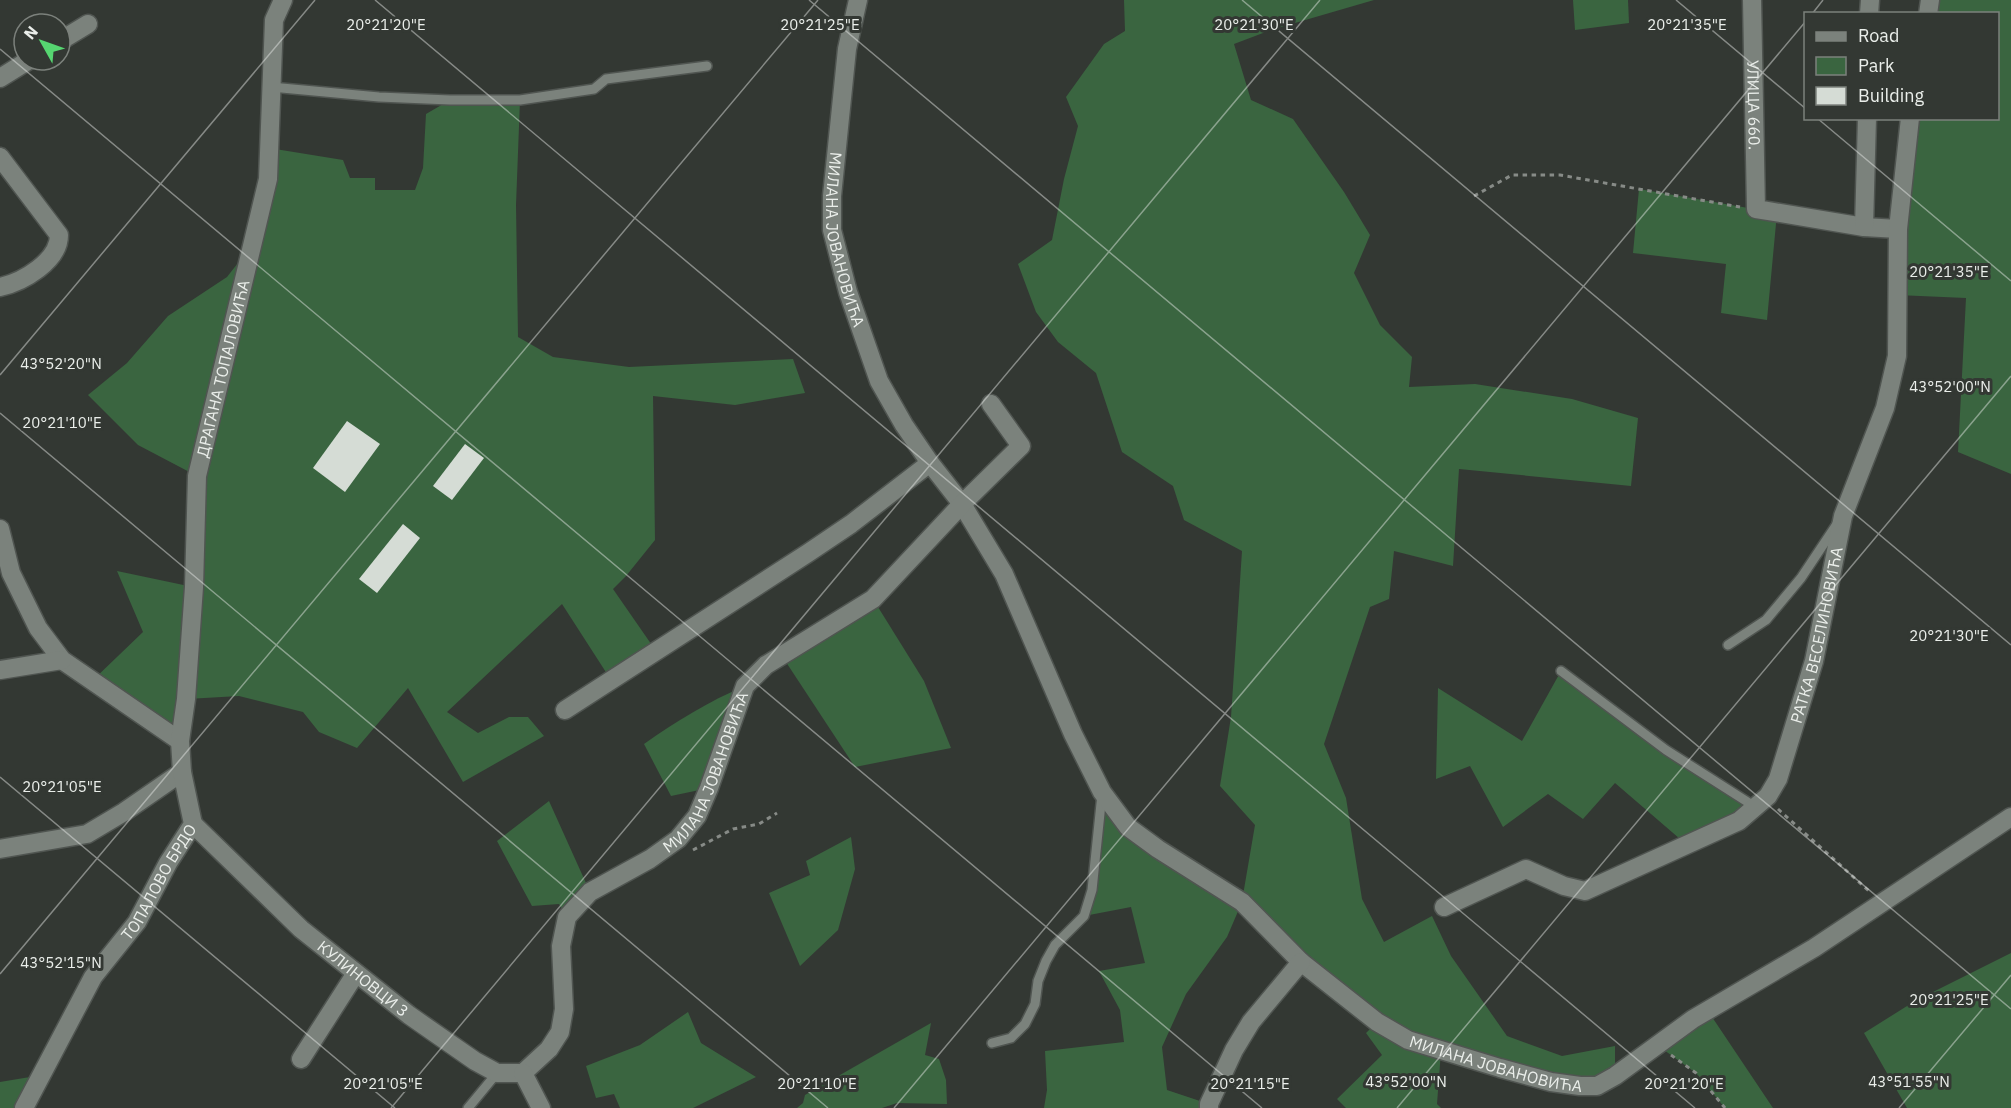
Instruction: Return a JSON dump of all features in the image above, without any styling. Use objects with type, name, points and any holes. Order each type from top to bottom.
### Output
[{"type":"street","name":"ДРАГАНА ТОПАЛОВИЋА","points":[[180,741],[186,699],[194,587],[196,476],[268,179],[274,20],[283,0]]},
{"type":"street","name":"МИЛАНА ЈОВАНОВИЋА","points":[[858,0],[847,49],[832,196],[832,230],[848,292],[879,381],[904,425],[930,464],[962,504],[1004,574],[1073,734],[1102,792],[1128,827],[1158,849],[1242,902],[1301,962],[1377,1022],[1408,1040],[1551,1082],[1597,1086],[1615,1076],[1694,1019],[1814,948],[2011,817]]},
{"type":"street","name":"УЛИЦА 660.","points":[[1752,0],[1756,209]]},
{"type":"street","points":[[72,34],[88,24]]},
{"type":"street","points":[[1864,227],[1867,120]]},
{"type":"street","name":"РАТКА ВЕСЕЛИНОВИЋА","points":[[1762,802],[1778,779],[1814,661],[1843,516],[1885,408],[1897,356],[1898,230],[1910,120]]},
{"type":"street","points":[[0,157],[59,235],[57,248],[44,263],[26,277],[0,287]]},
{"type":"street","points":[[1756,209],[1864,227],[1898,230]]},
{"type":"street","points":[[962,504],[1021,446],[991,404]]},
{"type":"street","points":[[566,710],[851,524],[930,464]]},
{"type":"street","name":"МИЛАНА ЈОВАНОВИЋА","points":[[523,1073],[549,1049],[560,1032],[564,1009],[561,946],[567,917],[590,892],[650,859],[678,839],[697,816],[745,686],[766,665],[873,599],[962,504]]},
{"type":"street","points":[[0,529],[11,573],[38,628],[62,660],[180,741]]},
{"type":"street","points":[[0,670],[62,660]]},
{"type":"street","name":"ТОПАЛОВО БРДО","points":[[24,1108],[93,976],[137,922],[168,863],[193,824],[182,771],[180,741]]},
{"type":"street","points":[[0,849],[87,834],[124,813],[182,771]]},
{"type":"street","points":[[1444,907],[1526,869],[1564,886],[1585,891],[1739,821],[1762,802]]},
{"type":"street","name":"КУЛИНОВЦИ 3","points":[[193,824],[232,860],[278,908],[409,1015],[475,1061],[497,1073],[523,1073]]},
{"type":"street","points":[[1209,1108],[1234,1050],[1251,1022],[1301,962]]},
{"type":"street","points":[[301,1059],[356,973]]},
{"type":"street","points":[[523,1073],[541,1108]]},
{"type":"lane","points":[[271,87],[379,97],[520,100],[594,89],[606,79],[707,66]]},
{"type":"lane","points":[[1728,645],[1766,621],[1801,578],[1843,516]]},
{"type":"lane","points":[[1562,671],[1666,750],[1762,802]]},
{"type":"lane","points":[[992,1042],[1011,1038],[1025,1024],[1035,1004],[1038,981],[1055,945],[1084,916],[1092,890],[1102,792]]},
{"type":"lane","points":[[468,1108],[497,1073]]},
{"type":"path","points":[[1474,196],[1512,175],[1560,175],[1756,209]]},
{"type":"path","points":[[1762,802],[1783,816],[1884,903]]},
{"type":"path","points":[[686,851],[733,829],[759,824],[777,813]]},
{"type":"path","points":[[1657,1045],[1696,1074],[1725,1108]]},
{"type":"green space","points":[[1124,0],[1374,0],[1271,30],[1234,44],[1251,100],[1293,119],[1344,192],[1370,235],[1354,273],[1380,325],[1412,357],[1409,387],[1475,384],[1572,399],[1638,418],[1631,486],[1459,469],[1453,566],[1394,551],[1389,599],[1370,607],[1324,744],[1346,798],[1362,899],[1384,942],[1432,916],[1451,956],[1507,1036],[1562,1056],[1615,1046],[1615,1076],[1597,1086],[1441,1051],[1437,1104],[1441,1108],[1346,1108],[1337,1099],[1382,1055],[1366,1033],[1377,1022],[1242,902],[1227,937],[1186,994],[1162,1047],[1167,1090],[1209,1104],[1209,1108],[1044,1108],[1047,1090],[1045,1051],[1124,1042],[1120,1010],[1099,971],[1145,963],[1131,907],[1084,916],[1101,803],[1128,827],[1242,901],[1255,825],[1220,786],[1231,717],[1242,551],[1184,520],[1173,486],[1122,452],[1096,373],[1058,342],[1036,312],[1018,264],[1052,240],[1064,179],[1078,126],[1066,97],[1104,44],[1125,31]]},
{"type":"green space","points":[[1573,0],[1628,0],[1629,23],[1575,30]]},
{"type":"green space","points":[[1930,0],[2011,0],[2011,474],[1958,452],[1966,298],[1897,295],[1910,120],[1999,120],[1999,12],[1928,12]]},
{"type":"green space","points":[[450,100],[520,100],[516,205],[518,337],[553,357],[629,367],[793,359],[805,393],[735,405],[653,396],[655,540],[613,589],[656,651],[611,680],[562,604],[447,712],[478,733],[509,717],[528,717],[544,736],[463,782],[408,688],[357,748],[319,732],[303,712],[239,696],[187,699],[180,741],[92,681],[143,632],[117,571],[193,587],[197,476],[138,445],[88,395],[127,363],[168,316],[227,277],[252,245],[269,148],[343,160],[350,178],[375,178],[375,190],[415,190],[423,168],[426,114]]},
{"type":"green space","points":[[1639,189],[1777,213],[1767,320],[1721,313],[1726,264],[1633,253]]},
{"type":"green space","points":[[873,599],[924,681],[951,748],[855,767],[782,656]]},
{"type":"green space","points":[[1561,671],[1666,750],[1757,808],[1687,845],[1615,783],[1583,819],[1548,794],[1503,827],[1470,766],[1436,779],[1438,688],[1522,741]]},
{"type":"green space","points":[[745,686],[709,788],[671,796],[644,744],[693,712]]},
{"type":"green space","points":[[549,801],[590,892],[567,917],[559,904],[532,906],[497,841]]},
{"type":"green space","points":[[851,837],[855,869],[838,930],[800,966],[769,893],[810,875],[806,861]]},
{"type":"green space","points":[[2011,953],[2011,1108],[1907,1108],[1864,1033],[1915,1001]]},
{"type":"green space","points":[[1708,1011],[1773,1108],[1725,1108],[1696,1073],[1657,1045]]},
{"type":"green space","points":[[688,1012],[701,1043],[756,1077],[693,1108],[620,1108],[614,1094],[596,1098],[586,1066],[640,1045]]},
{"type":"green space","points":[[931,1023],[925,1055],[939,1059],[946,1080],[947,1104],[897,1103],[882,1108],[797,1108],[803,1103],[805,1095]]},
{"type":"green space","points":[[42,1075],[24,1108],[0,1108],[0,1082]]},
{"type":"building","points":[[347,421],[380,444],[345,492],[313,468]]},
{"type":"building","points":[[465,444],[484,458],[452,500],[433,486]]},
{"type":"building","points":[[403,524],[420,538],[377,593],[359,579]]}]
